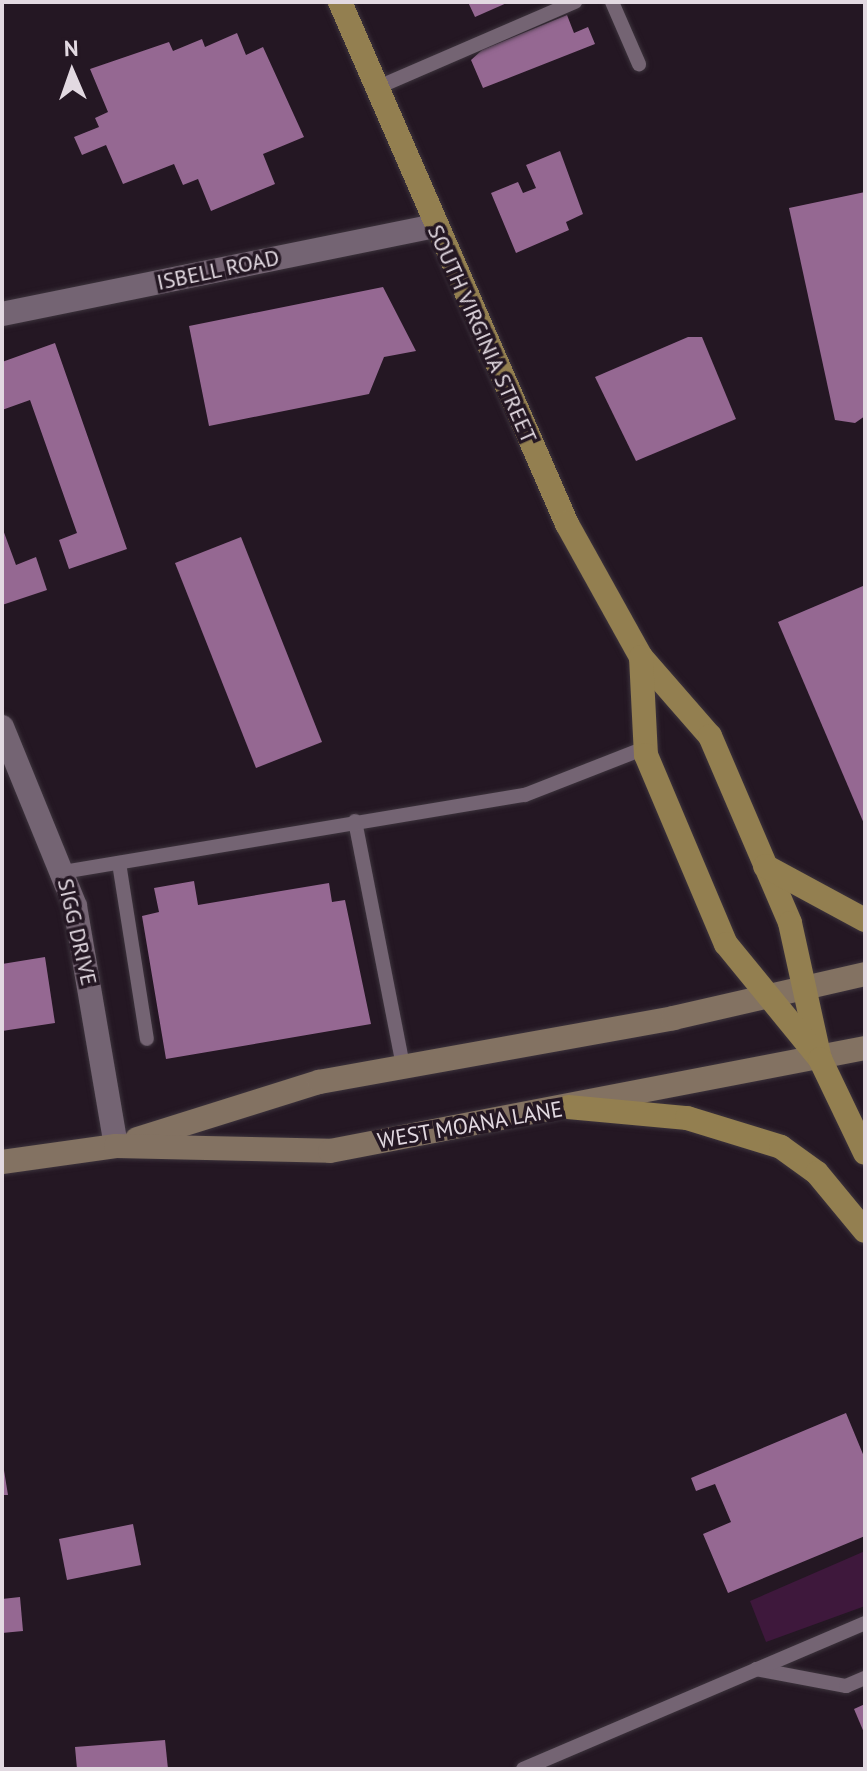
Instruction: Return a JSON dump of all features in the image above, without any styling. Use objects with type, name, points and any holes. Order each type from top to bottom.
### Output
[{"type":"main road","name":"SOUTH VIRGINIA STREET","points":[[340,2],[434,226],[567,524],[641,657],[710,736],[793,932],[787,992],[820,1059]]},
{"type":"main road","name":"SOUTH VIRGINIA STREET","points":[[641,657],[645,748],[661,801],[726,944],[787,992],[865,1153]]},
{"type":"main road","points":[[765,866],[865,920]]},
{"type":"main road","name":"WEST MOANA LANE","points":[[116,1146],[286,1090],[865,974]]},
{"type":"main road","name":"WEST MOANA LANE","points":[[2,1162],[116,1146],[330,1151],[865,1048]]},
{"type":"main road","points":[[568,1107],[687,1118],[781,1147],[817,1173],[865,1231]]},
{"type":"street","name":"ISBELL ROAD","points":[[2,314],[434,226]]},
{"type":"street","name":"SIGG DRIVE","points":[[2,727],[63,872],[87,965],[116,1146]]},
{"type":"lane","points":[[376,88],[575,2]]},
{"type":"lane","points":[[612,2],[639,64]]},
{"type":"lane","points":[[63,872],[525,795],[645,748]]},
{"type":"lane","points":[[355,821],[403,1066]]},
{"type":"lane","points":[[119,863],[147,1039]]},
{"type":"lane","points":[[523,1769],[865,1623]]},
{"type":"lane","points":[[756,1669],[846,1686],[865,1678]]},
{"type":"shaded area","points":[[865,1551],[865,1606],[766,1642],[750,1601]]},
{"type":"building","points":[[468,2],[509,2],[475,17]]},
{"type":"building","points":[[567,15],[574,33],[588,27],[595,44],[483,88],[471,60],[482,50]]},
{"type":"building","points":[[237,33],[246,55],[263,47],[304,137],[263,154],[275,184],[211,211],[198,179],[183,185],[174,164],[123,184],[106,145],[82,155],[74,137],[99,127],[95,118],[108,112],[90,69],[169,42],[173,51],[202,39],[205,47]]},
{"type":"building","points":[[560,151],[583,214],[566,222],[569,230],[516,253],[491,193],[518,182],[523,193],[536,188],[526,165]]},
{"type":"building","points":[[865,192],[865,416],[855,423],[835,420],[789,208]]},
{"type":"building","points":[[383,287],[416,351],[384,357],[369,394],[209,426],[189,326]]},
{"type":"building","points":[[688,337],[702,337],[736,419],[636,461],[595,377]]},
{"type":"building","points":[[55,343],[127,549],[69,569],[59,540],[77,533],[30,400],[2,410],[2,362]]},
{"type":"building","points":[[2,527],[16,565],[36,557],[47,590],[2,605]]},
{"type":"building","points":[[241,537],[322,742],[256,768],[175,563]]},
{"type":"building","points":[[863,586],[865,590],[865,826],[778,622]]},
{"type":"building","points":[[194,881],[198,905],[329,883],[332,902],[345,900],[371,1024],[166,1059],[142,916],[159,912],[154,888]]},
{"type":"building","points":[[45,957],[55,1023],[2,1031],[2,964]]},
{"type":"building","points":[[846,1413],[865,1459],[865,1536],[728,1593],[703,1534],[731,1522],[715,1484],[696,1491],[691,1478]]},
{"type":"building","points":[[2,1458],[8,1495],[2,1495]]},
{"type":"building","points":[[133,1524],[141,1565],[67,1580],[59,1539]]},
{"type":"building","points":[[20,1597],[23,1631],[2,1633],[2,1599]]},
{"type":"building","points":[[865,1704],[865,1735],[854,1709]]},
{"type":"building","points":[[165,1740],[168,1769],[77,1769],[75,1747]]}]
